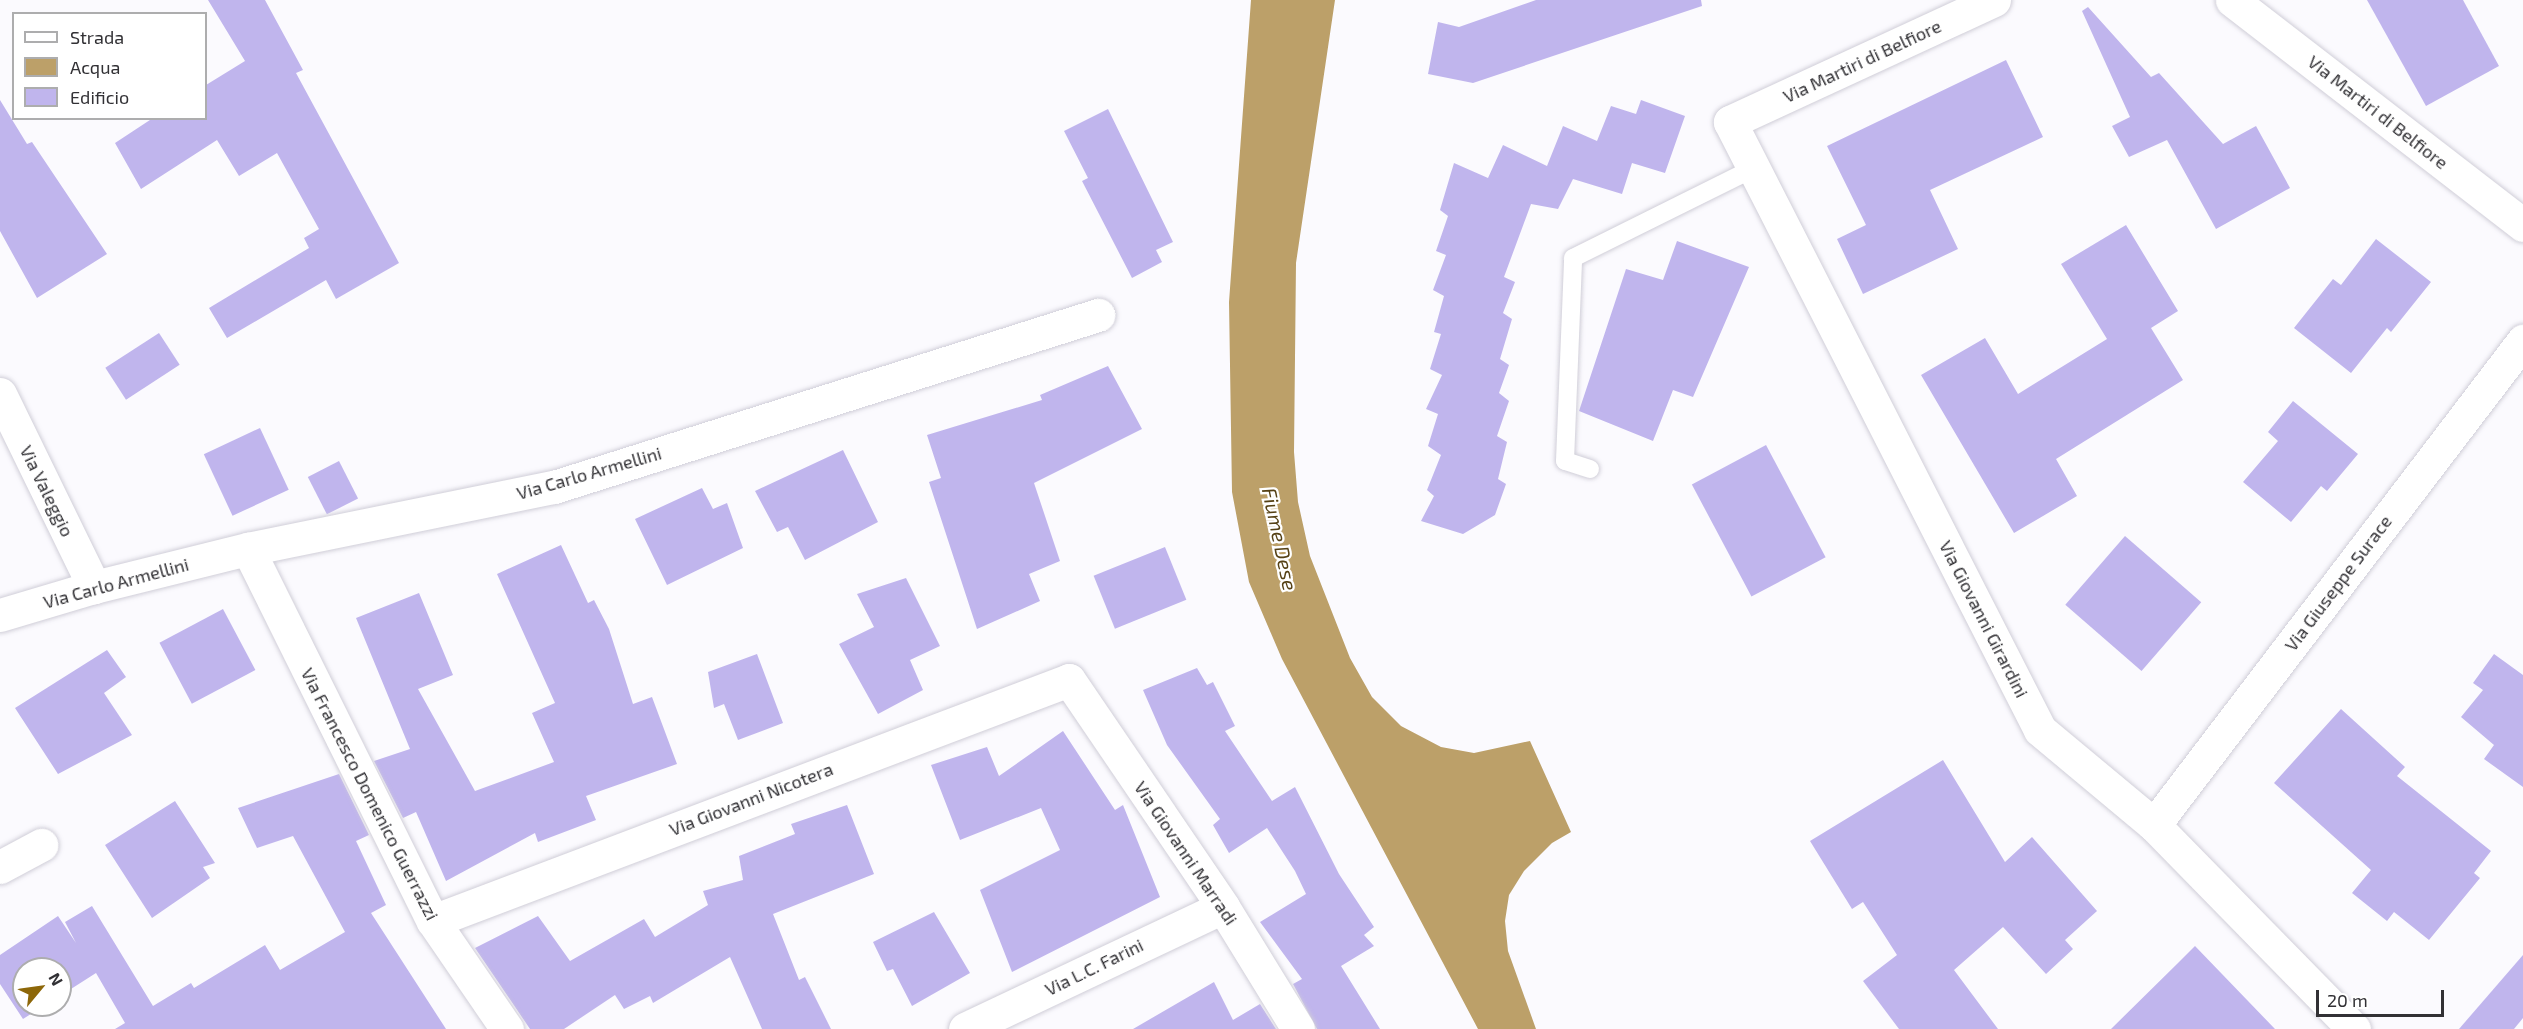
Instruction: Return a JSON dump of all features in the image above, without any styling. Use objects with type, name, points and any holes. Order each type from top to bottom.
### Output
[{"type":"street","name":"Via Martiri di Belfiore","points":[[1730,122],[1994,0]]},
{"type":"street","name":"Via Martiri di Belfiore","points":[[2232,0],[2523,225]]},
{"type":"street","name":"Via Giovanni Girardini","points":[[1730,122],[2040,730],[2154,825],[2354,1029]]},
{"type":"street","name":"Via Carlo Armellini","points":[[0,615],[94,587],[248,549],[554,487],[1098,315]]},
{"type":"street","name":"Via Giuseppe Surace","points":[[2154,825],[2523,341]]},
{"type":"street","name":"Via Valeggio","points":[[0,394],[94,587]]},
{"type":"street","name":"Via Francesco Domenico Guerrazzi","points":[[248,549],[433,921],[503,1027]]},
{"type":"street","name":"Via Giovanni Nicotera","points":[[433,921],[1069,680]]},
{"type":"street","name":"Via Giovanni Marradi","points":[[1069,680],[1223,906],[1298,1029]]},
{"type":"street","points":[[0,867],[41,845]]},
{"type":"street","name":"Via L.C. Farini","points":[[965,1029],[1223,906]]},
{"type":"lane","points":[[1590,469],[1565,461],[1574,258],[1754,168]]},
{"type":"water","name":"Fiume Dese","points":[[1251,0],[1335,0],[1296,263],[1294,452],[1298,502],[1310,556],[1350,658],[1372,697],[1401,726],[1441,747],[1474,753],[1530,741],[1571,832],[1552,843],[1524,871],[1509,895],[1505,921],[1508,951],[1536,1029],[1478,1029],[1282,659],[1249,582],[1232,492],[1229,302]]},
{"type":"building","points":[[208,0],[265,0],[303,70],[296,73],[399,263],[336,299],[326,280],[227,338],[209,308],[309,248],[304,238],[319,229],[277,153],[239,176],[217,140],[141,189],[115,143],[150,120],[207,120],[207,84],[245,61]]},
{"type":"building","points":[[1536,0],[1701,0],[1702,6],[1473,83],[1428,74],[1438,22],[1459,27]]},
{"type":"building","points":[[2367,0],[2463,0],[2499,66],[2426,106]]},
{"type":"building","points":[[2088,7],[2151,77],[2159,73],[2223,144],[2256,126],[2290,188],[2216,229],[2167,140],[2129,157],[2112,126],[2130,117],[2082,11]]},
{"type":"building","points":[[2006,60],[2043,137],[1930,190],[1958,249],[1863,294],[1837,239],[1866,225],[1827,146]]},
{"type":"building","points":[[0,100],[27,144],[32,142],[107,254],[37,298],[0,231]]},
{"type":"building","points":[[1641,100],[1685,116],[1665,173],[1632,163],[1622,194],[1573,179],[1558,209],[1531,204],[1504,277],[1515,282],[1503,313],[1512,319],[1500,359],[1509,365],[1499,393],[1509,401],[1497,436],[1507,442],[1498,479],[1506,484],[1495,515],[1463,534],[1421,521],[1434,496],[1427,490],[1441,455],[1428,446],[1438,414],[1426,409],[1442,375],[1430,369],[1441,334],[1434,332],[1444,296],[1433,290],[1446,255],[1436,251],[1448,216],[1440,210],[1454,163],[1488,178],[1503,145],[1547,166],[1563,126],[1597,141],[1611,106],[1636,114]]},
{"type":"building","points":[[1108,109],[1173,242],[1156,250],[1162,262],[1132,278],[1082,181],[1088,178],[1064,131]]},
{"type":"building","points":[[2126,225],[2178,311],[2151,328],[2183,380],[2056,459],[2077,496],[2014,533],[1921,375],[1985,338],[2018,394],[2107,339],[2061,264]]},
{"type":"building","points":[[2376,239],[2431,282],[2391,332],[2387,328],[2351,373],[2294,328],[2333,279],[2341,285]]},
{"type":"building","points":[[1677,241],[1749,267],[1693,397],[1673,390],[1653,441],[1579,411],[1626,269],[1663,280]]},
{"type":"building","points":[[159,333],[180,365],[126,400],[105,368]]},
{"type":"building","points":[[1108,366],[1142,429],[1034,483],[1060,561],[1029,574],[1040,601],[977,629],[929,482],[941,478],[927,435],[1042,400],[1040,395]]},
{"type":"building","points":[[2293,401],[2358,454],[2327,491],[2321,486],[2291,522],[2243,482],[2278,441],[2268,432]]},
{"type":"building","points":[[260,428],[289,490],[233,516],[204,454]]},
{"type":"building","points":[[1766,445],[1826,557],[1751,597],[1692,484]]},
{"type":"building","points":[[843,450],[878,522],[805,560],[788,527],[777,532],[755,491]]},
{"type":"building","points":[[339,461],[358,498],[327,514],[308,477]]},
{"type":"building","points":[[702,488],[713,509],[727,503],[743,548],[667,585],[635,519]]},
{"type":"building","points":[[2125,536],[2201,602],[2142,671],[2065,605]]},
{"type":"building","points":[[561,545],[588,603],[594,600],[609,629],[633,704],[652,697],[677,764],[586,796],[596,820],[538,842],[535,833],[446,881],[416,812],[403,818],[374,761],[410,749],[356,618],[419,593],[453,675],[418,689],[475,791],[554,762],[532,713],[555,703],[497,574]]},
{"type":"building","points":[[1165,547],[1186,600],[1115,629],[1094,576]]},
{"type":"building","points":[[906,578],[940,646],[910,660],[923,690],[878,714],[839,644],[874,627],[857,594]]},
{"type":"building","points":[[223,609],[255,670],[192,704],[159,643]]},
{"type":"building","points":[[107,650],[126,677],[104,693],[132,735],[58,774],[15,708]]},
{"type":"building","points":[[757,654],[783,723],[738,740],[724,704],[714,708],[708,672]]},
{"type":"building","points":[[2494,654],[2523,675],[2523,787],[2484,759],[2494,745],[2461,717],[2483,690],[2473,683]]},
{"type":"building","points":[[1197,668],[1207,685],[1213,682],[1235,726],[1225,731],[1272,801],[1295,787],[1339,874],[1374,927],[1364,935],[1374,946],[1341,966],[1380,1029],[1317,1029],[1293,984],[1302,979],[1260,922],[1306,894],[1295,871],[1267,828],[1229,853],[1213,825],[1220,819],[1167,745],[1143,690]]},
{"type":"building","points":[[2341,709],[2405,767],[2397,776],[2491,851],[2474,873],[2480,878],[2429,940],[2394,912],[2387,921],[2352,893],[2371,870],[2274,783]]},
{"type":"building","points":[[1063,731],[1115,810],[1123,805],[1160,897],[1012,972],[980,890],[1060,850],[1041,808],[960,840],[931,765],[987,747],[999,776]]},
{"type":"building","points":[[1943,760],[2005,862],[2032,837],[2097,911],[2065,940],[2073,949],[2046,974],[2003,927],[1954,970],[1998,1029],[1899,1029],[1863,981],[1897,955],[1863,902],[1852,909],[1810,841]]},
{"type":"building","points":[[339,774],[369,835],[356,841],[386,905],[371,913],[446,1029],[115,1029],[125,1023],[96,973],[72,988],[72,957],[12,957],[12,1002],[0,984],[0,955],[58,916],[76,943],[65,922],[92,906],[153,1006],[191,983],[194,988],[265,945],[280,970],[345,932],[293,836],[257,848],[238,808]]},
{"type":"building","points":[[175,801],[215,863],[203,867],[210,878],[152,918],[105,845]]},
{"type":"building","points":[[847,805],[874,874],[773,914],[799,980],[805,977],[831,1029],[762,1029],[730,957],[653,1003],[650,996],[624,1009],[615,995],[564,1029],[530,1029],[475,948],[538,916],[570,961],[644,919],[655,937],[708,905],[703,891],[743,880],[739,856],[795,834],[791,824]]},
{"type":"building","points":[[934,912],[970,973],[912,1006],[893,969],[887,971],[873,942]]},
{"type":"building","points":[[2195,946],[2275,1029],[2111,1029],[2178,963]]},
{"type":"building","points":[[2523,955],[2523,1018],[2514,1029],[2459,1029]]},
{"type":"building","points":[[1214,982],[1233,1020],[1260,1004],[1276,1029],[1133,1029]]}]
